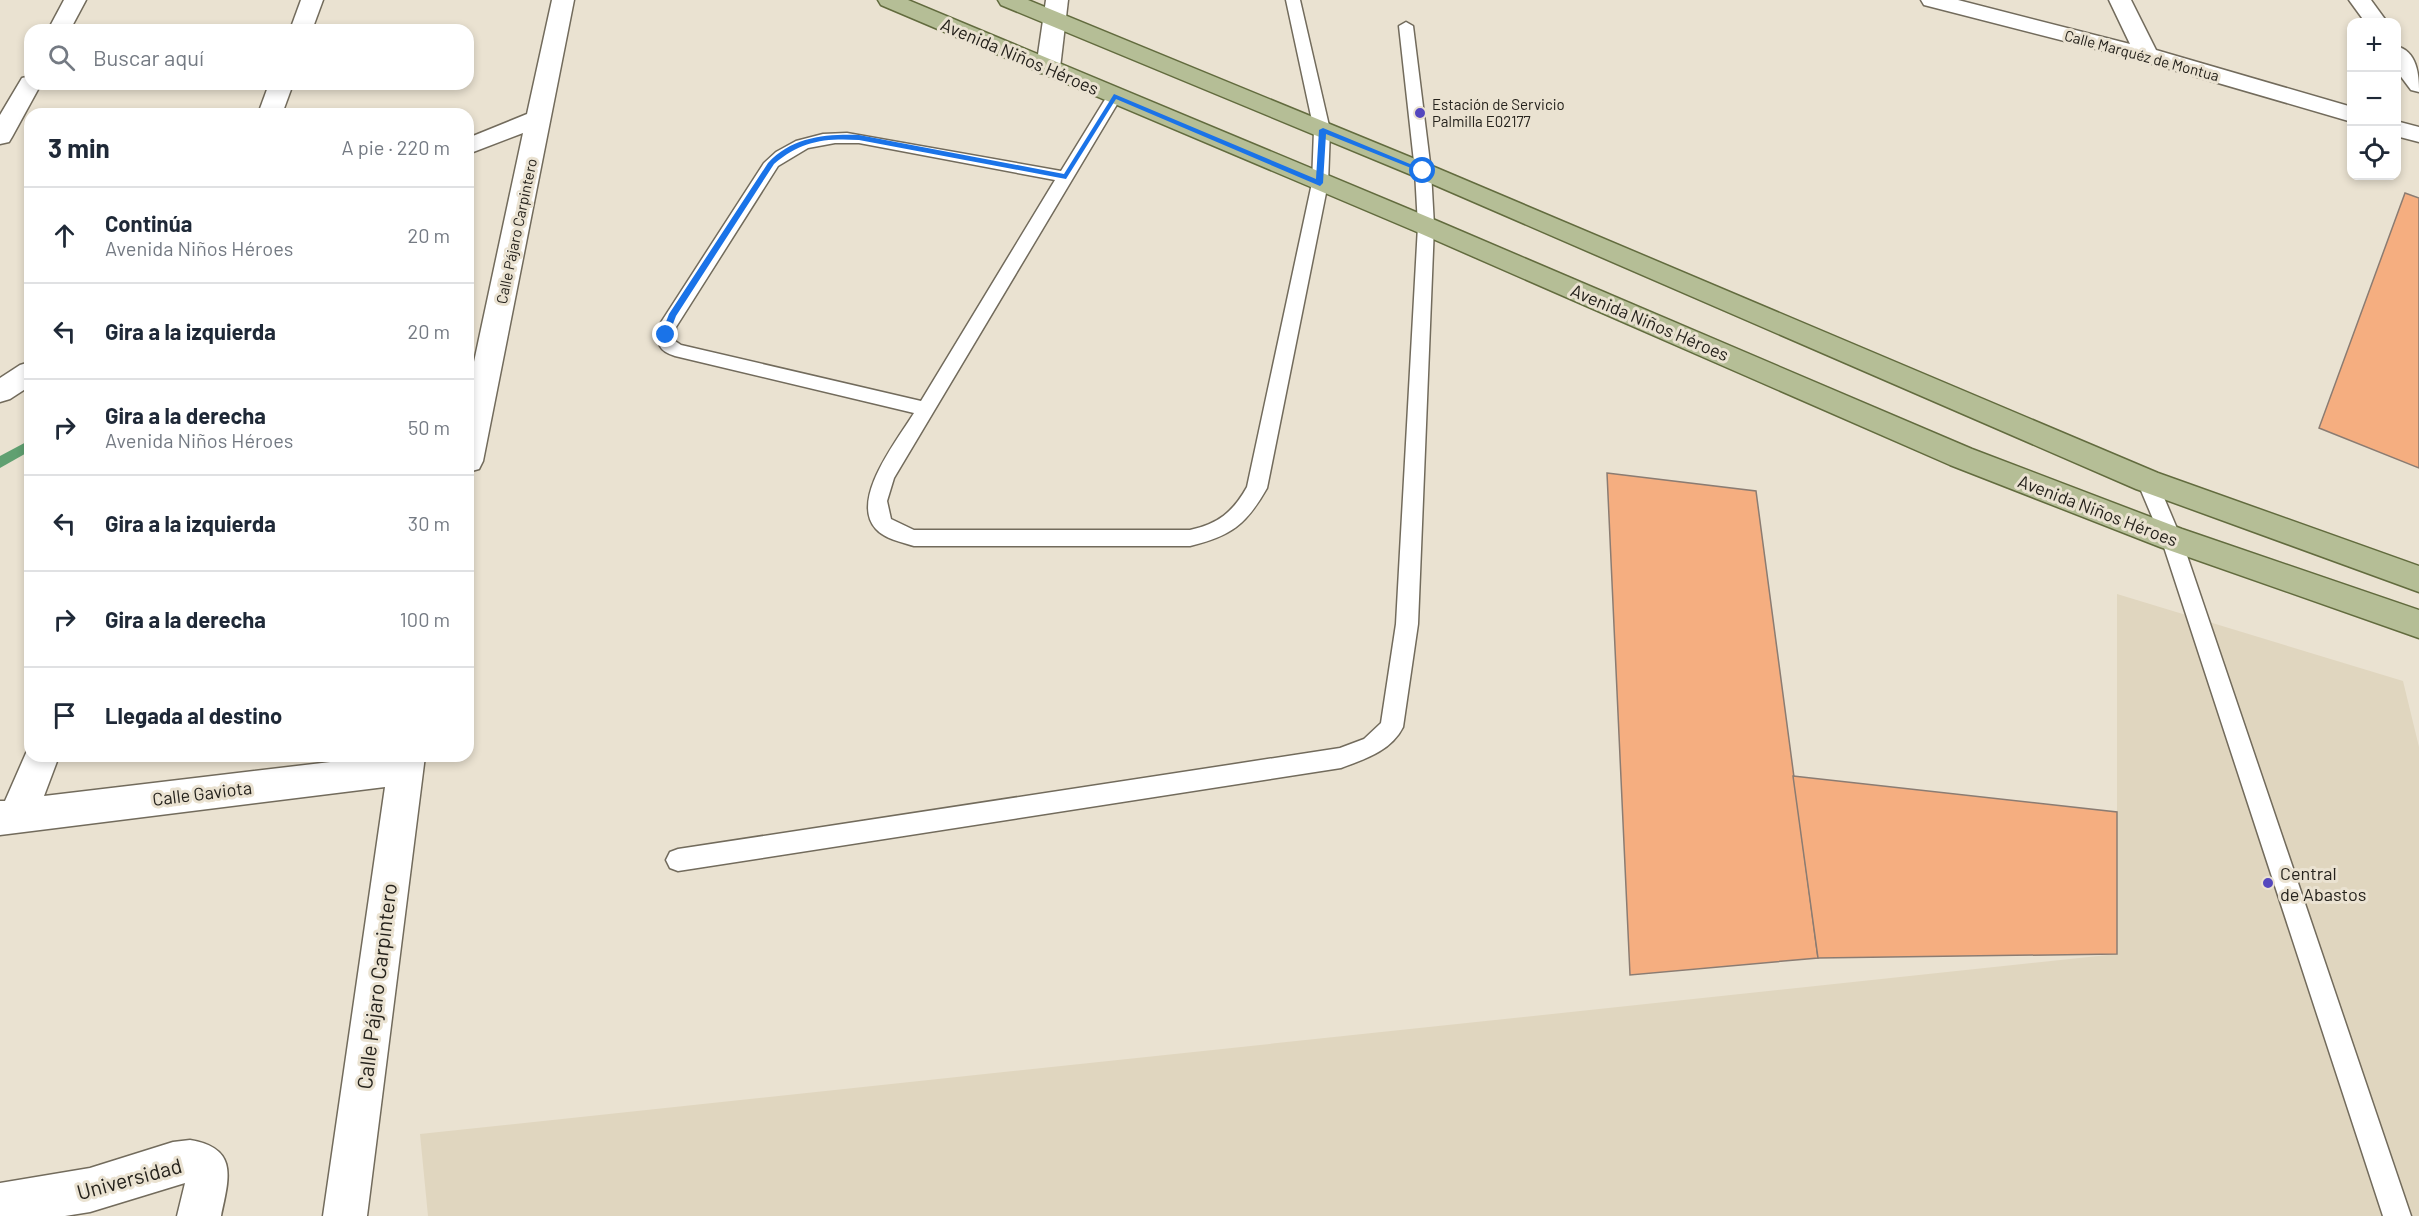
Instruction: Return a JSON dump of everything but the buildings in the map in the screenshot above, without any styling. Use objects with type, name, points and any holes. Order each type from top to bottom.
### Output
[{"type":"main road","name":"Avenida Niños Héroes","points":[[889,0],[1426,226],[1961,457],[2171,538],[2419,624]]},
{"type":"main road","points":[[1009,0],[1056,9],[1323,130],[2147,481],[2419,579]]},
{"type":"street","points":[[62,24],[75,0]]},
{"type":"street","points":[[303,24],[312,0]]},
{"type":"street","name":"Calle Pájaro Carpintero","points":[[474,432],[563,0]]},
{"type":"street","name":"Calle Marquéz de Montua","points":[[1932,0],[2147,55],[2347,114]]},
{"type":"street","points":[[2120,0],[2147,55]]},
{"type":"street","points":[[2360,0],[2373,18]]},
{"type":"street","points":[[1048,68],[1056,9]]},
{"type":"street","points":[[2401,59],[2419,85]]},
{"type":"street","points":[[0,137],[26,90]]},
{"type":"street","points":[[272,108],[279,90]]},
{"type":"street","points":[[474,145],[539,118]]},
{"type":"street","points":[[2401,129],[2419,135]]},
{"type":"street","points":[[0,392],[24,376]]},
{"type":"street","points":[[9,816],[38,762]]},
{"type":"street","name":"Calle Pájaro Carpintero","points":[[345,1216],[405,762]]},
{"type":"street","name":"Calle Gaviota","points":[[9,816],[405,762]]},
{"type":"street","name":"Universidad","points":[[0,1205],[86,1203],[173,1162],[201,1162],[206,1167],[208,1177],[199,1216]]},
{"type":"lane","points":[[1114,96],[878,493],[876,509],[881,522],[891,532],[914,538],[1190,538],[1216,533],[1233,523],[1257,488],[1320,183],[1323,130],[1293,0]]},
{"type":"lane","points":[[678,860],[1341,758],[1372,746],[1392,727],[1407,624],[1426,226],[1423,171],[1406,26]]},
{"type":"lane","points":[[926,409],[675,350],[666,344],[667,327],[772,163],[788,148],[804,142],[837,136],[859,138],[1066,177]]},
{"type":"lane","points":[[2147,481],[2171,538],[2397,1216]]},
{"type":"shaded area","name":"Central de Abastos","points":[[2117,594],[2403,681],[2419,747],[2419,1216],[428,1216],[420,1134],[2117,954]]},
{"type":"waterway","points":[[0,463],[24,449]]},
{"type":"place","name":"Estación de Servicio Palmilla E02177","points":[[1420,113]]},
{"type":"place","name":"Central de Abastos","points":[[2268,883]]},
{"type":"route","points":[[666,335],[672,316],[772,163],[788,148],[822,138],[837,136],[859,138],[1066,177],[1114,96],[1320,183],[1323,130],[1423,171]]}]
